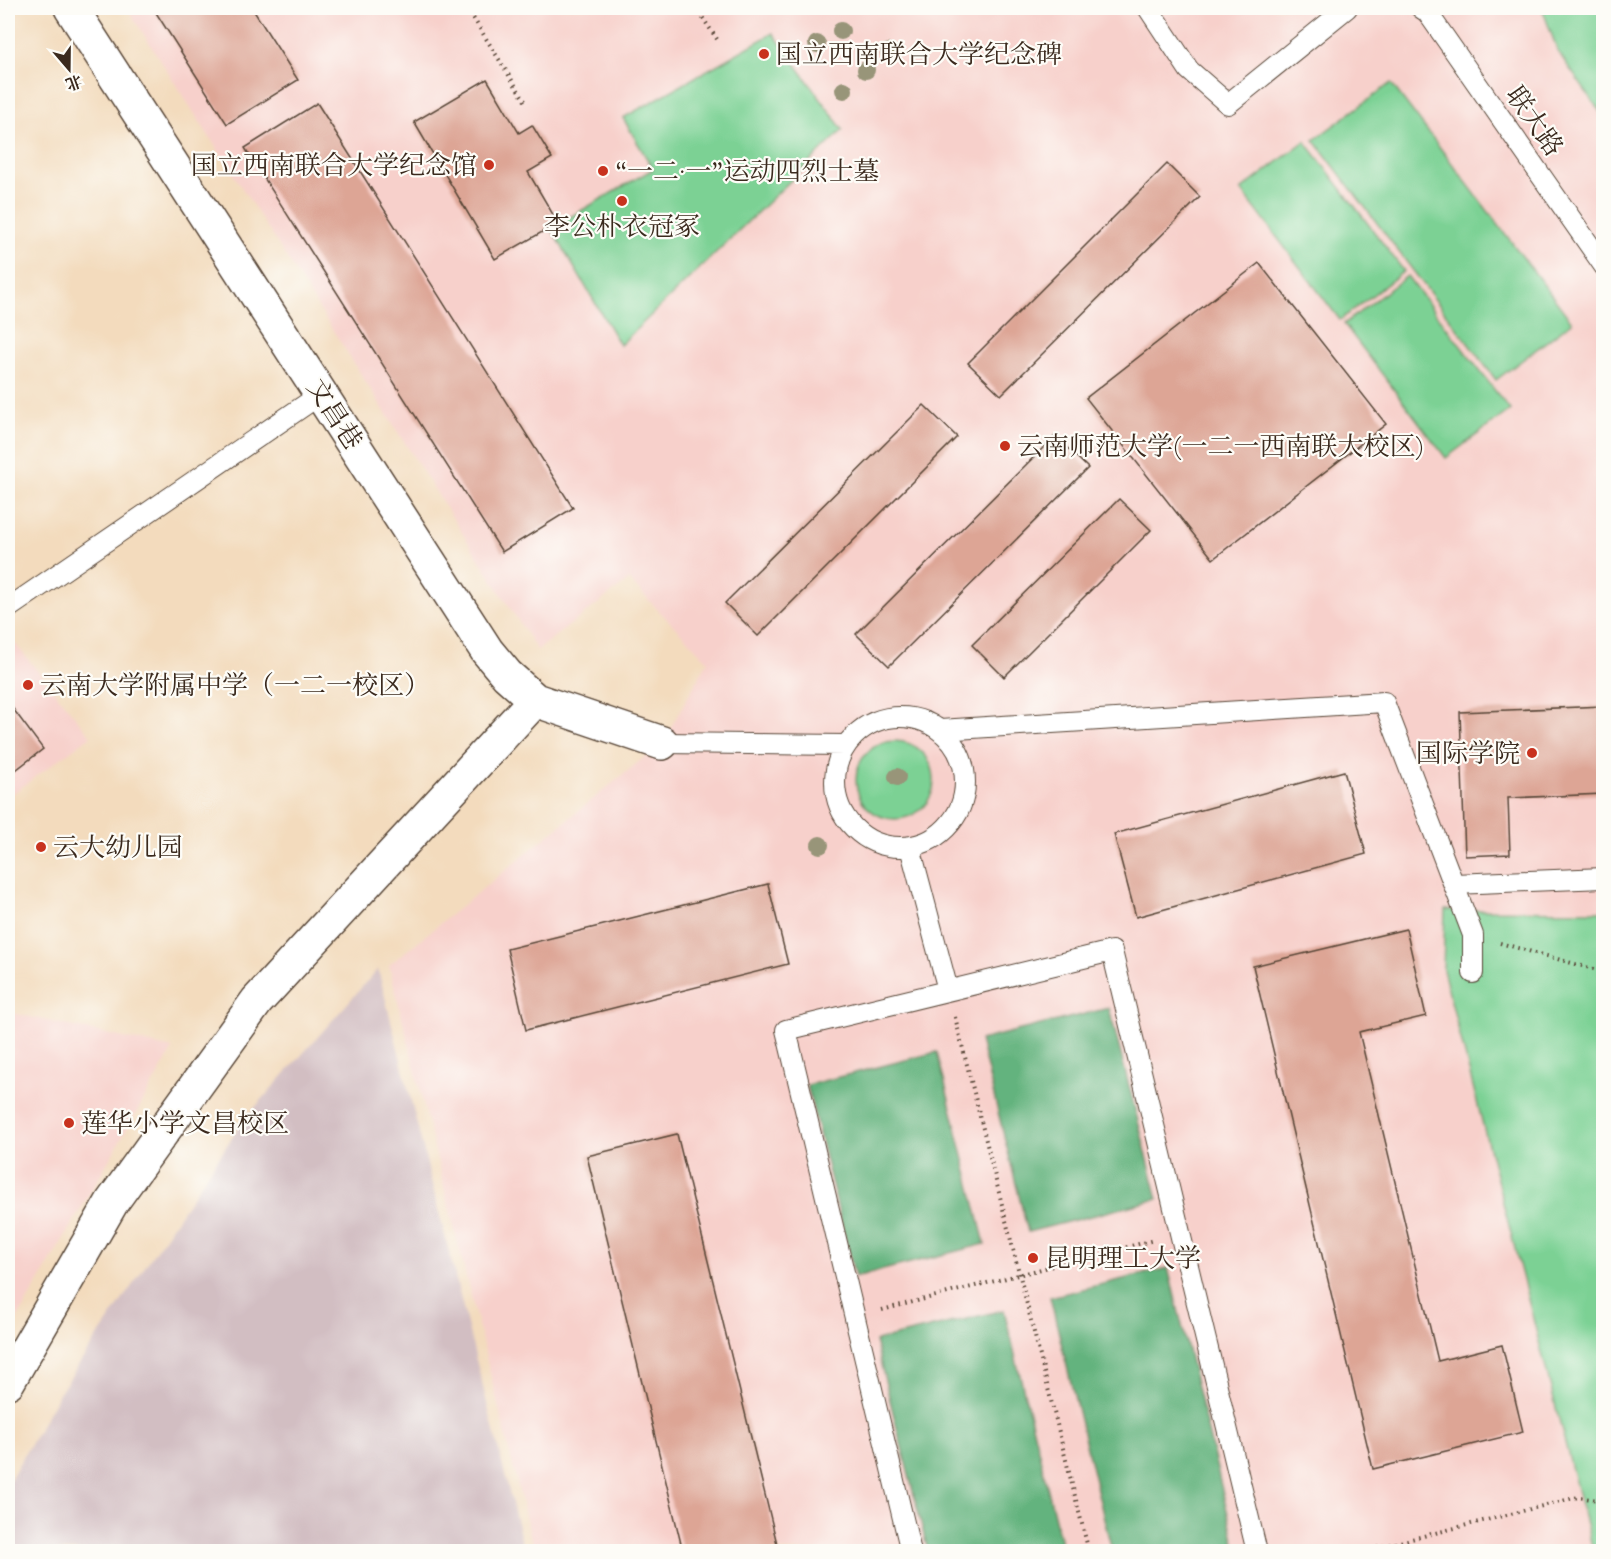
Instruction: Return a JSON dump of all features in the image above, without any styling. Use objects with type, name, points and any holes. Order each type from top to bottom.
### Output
[{"type":"street","name":"文昌巷","points":[[71,8],[488,651],[507,675],[535,699],[662,743]]},
{"type":"street","points":[[8,1382],[112,1202],[256,1001],[535,699]]},
{"type":"lane","points":[[1148,8],[1189,70],[1228,104],[1347,8]]},
{"type":"lane","name":"联大路","points":[[1421,8],[1427,12],[1604,266]]},
{"type":"lane","points":[[8,604],[10,607],[321,394]]},
{"type":"lane","points":[[940,730],[1384,702],[1473,935],[1473,973]]},
{"type":"lane","points":[[900,716],[921,720],[940,730],[955,745],[963,766],[965,787],[960,808],[948,826],[930,840],[910,847],[888,847],[867,839],[851,826],[845,817],[839,807],[834,786],[836,765],[845,745],[860,730],[879,720],[900,716]]},
{"type":"lane","points":[[662,743],[845,745]]},
{"type":"lane","points":[[910,847],[948,990]]},
{"type":"lane","points":[[1454,884],[1604,878]]},
{"type":"lane","points":[[911,1551],[786,1030],[1112,951],[1257,1551]]},
{"type":"path","points":[[470,8],[525,101]]},
{"type":"path","points":[[696,8],[719,42]]},
{"type":"path","points":[[1473,935],[1604,972]]},
{"type":"path","points":[[948,990],[1089,1551]]},
{"type":"path","points":[[855,1317],[1180,1233]]},
{"type":"path","points":[[1360,1551],[1578,1497],[1604,1501]]},
{"type":"shaded area","points":[[127,8],[1603,8],[1603,1551],[534,1551],[389,965],[662,743],[708,661],[629,580],[537,650]]},
{"type":"shaded area","name":"云南大学附属中学（一二一校区）","points":[[8,635],[91,736],[8,797]]},
{"type":"shaded area","points":[[378,969],[524,1551],[8,1551],[8,1483],[59,1394],[244,1120]]},
{"type":"shaded area","name":"莲华小学文昌校区","points":[[8,1012],[173,1049],[8,1335]]},
{"type":"green space","points":[[1542,8],[1603,8],[1603,116],[1558,52]]},
{"type":"green space","points":[[773,33],[843,130],[620,345],[551,228],[653,169],[623,118]]},
{"type":"green space","points":[[1391,83],[1572,322],[1496,380],[1314,140]]},
{"type":"green space","points":[[1305,141],[1404,271],[1340,320],[1241,190]]},
{"type":"green space","points":[[1407,276],[1510,410],[1446,458],[1344,324]]},
{"type":"green space","points":[[895,741],[910,744],[922,753],[931,765],[934,780],[931,795],[922,807],[910,816],[895,819],[880,816],[868,807],[859,795],[856,780],[859,765],[868,753],[880,744]]},
{"type":"green space","points":[[1445,910],[1603,911],[1603,1551],[1593,1551],[1443,970]]},
{"type":"green space","points":[[1109,1008],[1158,1199],[1028,1232],[980,1040]]},
{"type":"green space","points":[[937,1052],[985,1244],[855,1277],[807,1085]]},
{"type":"green space","points":[[1168,1268],[1237,1551],[1112,1551],[1050,1297]]},
{"type":"green space","points":[[1004,1310],[1063,1551],[928,1551],[875,1341]]},
{"type":"building","points":[[153,8],[252,8],[298,80],[227,124]]},
{"type":"building","name":"国立西南联合大学纪念馆","points":[[487,79],[519,133],[532,125],[552,158],[528,172],[558,223],[495,259],[414,122]]},
{"type":"building","points":[[317,103],[573,508],[502,552],[245,148]]},
{"type":"building","points":[[1167,164],[1200,197],[1001,395],[968,363]]},
{"type":"building","points":[[1259,263],[1386,424],[1213,559],[1086,398]]},
{"type":"building","points":[[924,405],[957,437],[758,636],[725,603]]},
{"type":"building","points":[[1055,436],[1088,468],[889,666],[856,634]]},
{"type":"building","points":[[1119,499],[1151,530],[1004,677],[972,645]]},
{"type":"building","points":[[8,702],[43,749],[8,776]]},
{"type":"building","name":"国际学院","points":[[1604,706],[1604,794],[1508,798],[1510,854],[1465,856],[1460,712]]},
{"type":"building","points":[[1344,771],[1366,854],[1136,917],[1114,834]]},
{"type":"building","points":[[768,884],[788,964],[526,1030],[507,949]]},
{"type":"building","points":[[1406,929],[1426,1016],[1359,1032],[1438,1361],[1502,1345],[1523,1432],[1373,1469],[1253,966]]},
{"type":"building","points":[[677,1134],[779,1552],[683,1552],[587,1156]]},
{"type":"place","name":"国立西南联合大学纪念碑","points":[[764,54]]},
{"type":"place","name":"国立西南联合大学纪念馆","points":[[489,165]]},
{"type":"place","name":"“一二·一”运动四烈士墓","points":[[603,171]]},
{"type":"place","name":"李公朴衣冠冢","points":[[622,201]]},
{"type":"place","name":"云南师范大学(一二一西南联大校区)","points":[[1005,446]]},
{"type":"place","name":"云南大学附属中学（一二一校区）","points":[[28,685]]},
{"type":"place","name":"国际学院","points":[[1532,753]]},
{"type":"place","name":"云大幼儿园","points":[[41,847]]},
{"type":"place","name":"莲华小学文昌校区","points":[[69,1123]]},
{"type":"place","name":"昆明理工大学","points":[[1033,1258]]}]
